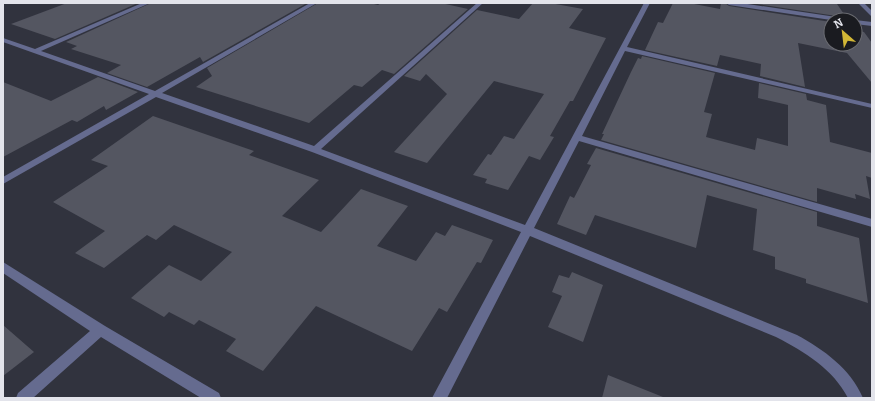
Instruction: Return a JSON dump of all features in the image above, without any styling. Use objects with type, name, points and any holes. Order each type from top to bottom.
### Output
[{"type":"street","points":[[36,51],[147,3]]},
{"type":"street","points":[[3,181],[314,3]]},
{"type":"street","points":[[315,150],[480,3]]},
{"type":"street","points":[[439,398],[647,3]]},
{"type":"street","points":[[729,3],[823,17]]},
{"type":"street","points":[[861,3],[872,15]]},
{"type":"street","points":[[3,40],[315,150],[527,230],[781,333],[808,346],[835,368],[852,389],[856,398]]},
{"type":"street","points":[[623,48],[872,106]]},
{"type":"street","points":[[576,137],[872,223]]},
{"type":"street","points":[[3,266],[100,330],[214,398]]},
{"type":"street","points":[[23,398],[100,330]]},
{"type":"building","points":[[67,3],[138,3],[55,39],[11,24]]},
{"type":"building","points":[[151,3],[307,3],[203,62],[200,57],[147,87],[107,73],[121,65],[71,49],[77,46],[66,42]]},
{"type":"building","points":[[318,3],[370,3],[378,5],[381,3],[441,3],[468,9],[394,74],[382,70],[362,87],[354,85],[309,123],[196,87],[212,76],[207,68]]},
{"type":"building","points":[[533,3],[550,3],[583,9],[569,28],[606,38],[573,101],[570,101],[550,136],[554,137],[540,160],[529,156],[508,190],[485,183],[487,179],[473,175],[488,154],[491,155],[504,136],[514,139],[544,94],[494,81],[427,163],[394,152],[447,94],[426,74],[420,81],[404,76],[477,10],[519,19]]},
{"type":"building","points":[[673,3],[689,3],[720,9],[721,3],[725,3],[729,6],[823,21],[823,48],[798,43],[805,87],[760,76],[761,64],[720,55],[717,66],[645,50],[658,22],[663,23]]},
{"type":"building","points":[[751,3],[837,4],[842,12],[823,12],[823,14]]},
{"type":"building","points":[[864,32],[872,43],[872,83],[847,53],[842,52],[863,52]]},
{"type":"building","points":[[642,56],[715,73],[704,112],[712,114],[706,137],[755,150],[757,138],[788,146],[788,105],[758,98],[759,83],[806,94],[807,100],[826,105],[830,142],[872,153],[872,178],[866,176],[870,199],[855,194],[856,199],[817,188],[817,202],[601,140],[604,134],[602,134],[631,72],[638,58],[641,59]]},
{"type":"building","points":[[98,77],[138,92],[106,110],[104,106],[77,122],[72,120],[3,157],[3,82],[51,101]]},
{"type":"building","points":[[153,116],[254,151],[249,155],[319,180],[282,216],[321,232],[361,189],[408,206],[377,246],[416,261],[436,232],[445,236],[452,225],[493,240],[481,263],[477,262],[447,312],[439,308],[412,351],[316,306],[263,371],[226,351],[236,339],[199,320],[194,325],[169,312],[164,317],[131,298],[169,265],[201,281],[232,252],[174,225],[156,240],[147,235],[104,268],[75,253],[105,231],[53,202],[108,166],[91,160]]},
{"type":"building","points":[[596,148],[817,212],[817,226],[859,238],[868,303],[806,283],[806,279],[775,269],[775,257],[753,250],[757,209],[707,195],[696,248],[595,215],[586,235],[557,224],[570,196],[574,198],[591,165],[587,164]]},
{"type":"building","points":[[572,272],[603,285],[583,342],[548,327],[562,296],[552,292],[559,275],[569,278]]},
{"type":"building","points":[[3,325],[34,352],[3,376]]},
{"type":"building","points":[[608,375],[663,397],[663,398],[602,398]]}]
